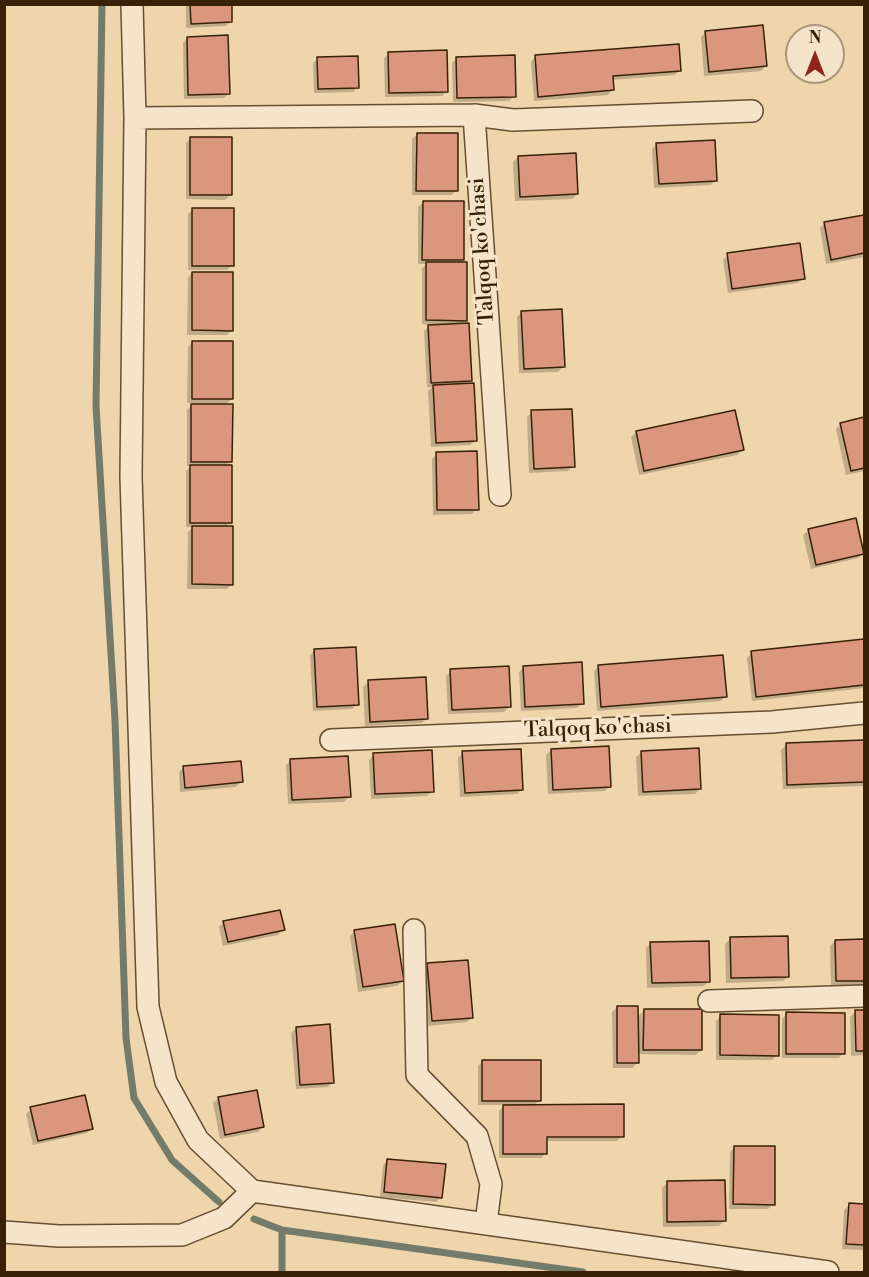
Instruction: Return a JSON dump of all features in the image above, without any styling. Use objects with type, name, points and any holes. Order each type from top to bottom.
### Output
[{"type":"street","points":[[132,4],[135,118],[131,477],[148,1007],[165,1082],[198,1140],[252,1191],[828,1272]]},
{"type":"street","points":[[135,118],[474,115],[513,120],[752,111]]},
{"type":"street","name":"Talqoq ko'chasi","points":[[474,115],[500,495]]},
{"type":"street","name":"Talqoq ko'chasi","points":[[331,740],[772,722],[864,713]]},
{"type":"street","points":[[414,930],[417,1075],[477,1136],[491,1184],[486,1223]]},
{"type":"street","points":[[709,1001],[864,996]]},
{"type":"street","points":[[4,1232],[59,1236],[182,1235],[224,1218],[252,1191]]},
{"type":"building","points":[[190,4],[232,4],[232,22],[191,24]]},
{"type":"building","points":[[763,25],[767,66],[709,72],[705,31]]},
{"type":"building","points":[[228,35],[230,94],[188,95],[187,37]]},
{"type":"building","points":[[679,44],[681,71],[613,76],[614,90],[538,97],[535,55]]},
{"type":"building","points":[[447,50],[448,92],[389,93],[388,52]]},
{"type":"building","points":[[515,55],[516,97],[457,98],[456,57]]},
{"type":"building","points":[[358,56],[359,88],[318,89],[317,57]]},
{"type":"building","points":[[417,133],[458,133],[458,191],[416,191]]},
{"type":"building","points":[[190,137],[232,137],[232,195],[190,195]]},
{"type":"building","points":[[715,140],[717,181],[659,184],[656,143]]},
{"type":"building","points":[[576,153],[578,194],[520,197],[518,156]]},
{"type":"building","points":[[423,201],[464,201],[464,260],[422,260]]},
{"type":"building","points":[[192,208],[234,208],[234,266],[192,266]]},
{"type":"building","points":[[864,215],[864,253],[831,260],[824,222]]},
{"type":"building","points":[[800,243],[805,279],[732,289],[727,253]]},
{"type":"building","points":[[426,262],[467,262],[467,321],[426,320]]},
{"type":"building","points":[[192,272],[233,272],[233,331],[192,330]]},
{"type":"building","points":[[562,309],[565,367],[524,369],[521,311]]},
{"type":"building","points":[[469,323],[472,381],[431,383],[428,325]]},
{"type":"building","points":[[192,341],[233,341],[233,399],[192,399]]},
{"type":"building","points":[[474,383],[477,441],[436,443],[433,385]]},
{"type":"building","points":[[191,404],[233,404],[232,462],[191,462]]},
{"type":"building","points":[[572,409],[575,467],[534,469],[531,410]]},
{"type":"building","points":[[735,410],[744,450],[644,471],[636,431]]},
{"type":"building","points":[[864,417],[864,468],[851,471],[840,423]]},
{"type":"building","points":[[477,451],[479,510],[437,510],[436,452]]},
{"type":"building","points":[[190,465],[232,465],[232,523],[190,523]]},
{"type":"building","points":[[856,518],[864,554],[816,565],[808,529]]},
{"type":"building","points":[[192,526],[233,526],[233,585],[192,584]]},
{"type":"building","points":[[864,639],[864,685],[756,697],[751,651]]},
{"type":"building","points":[[356,647],[359,705],[317,707],[314,649]]},
{"type":"building","points":[[723,655],[727,697],[601,707],[598,665]]},
{"type":"building","points":[[582,662],[584,704],[525,707],[523,666]]},
{"type":"building","points":[[509,666],[511,707],[452,710],[450,669]]},
{"type":"building","points":[[426,677],[428,719],[370,722],[368,680]]},
{"type":"building","points":[[864,740],[864,782],[787,785],[786,743]]},
{"type":"building","points":[[609,746],[611,787],[553,790],[551,749]]},
{"type":"building","points":[[699,748],[701,789],[643,792],[641,751]]},
{"type":"building","points":[[521,749],[523,790],[465,793],[462,751]]},
{"type":"building","points":[[432,750],[434,792],[375,794],[373,753]]},
{"type":"building","points":[[348,756],[351,797],[292,800],[290,759]]},
{"type":"building","points":[[241,761],[243,782],[185,788],[183,766]]},
{"type":"building","points":[[280,910],[285,930],[228,942],[223,921]]},
{"type":"building","points":[[395,924],[404,981],[363,987],[354,930]]},
{"type":"building","points":[[788,936],[789,977],[731,978],[730,937]]},
{"type":"building","points":[[864,939],[864,981],[836,981],[835,940]]},
{"type":"building","points":[[709,941],[710,982],[652,983],[650,942]]},
{"type":"building","points":[[468,960],[473,1018],[432,1021],[427,963]]},
{"type":"building","points":[[617,1006],[638,1006],[639,1063],[617,1063]]},
{"type":"building","points":[[644,1009],[702,1009],[702,1050],[643,1050]]},
{"type":"building","points":[[855,1010],[864,1010],[864,1051],[856,1051]]},
{"type":"building","points":[[786,1012],[845,1013],[845,1054],[786,1054]]},
{"type":"building","points":[[720,1014],[779,1015],[779,1056],[720,1055]]},
{"type":"building","points":[[330,1024],[334,1083],[300,1085],[296,1027]]},
{"type":"building","points":[[482,1060],[541,1060],[541,1101],[482,1101]]},
{"type":"building","points":[[257,1090],[264,1127],[225,1135],[218,1097]]},
{"type":"building","points":[[85,1095],[93,1129],[38,1141],[30,1107]]},
{"type":"building","points":[[624,1104],[624,1137],[547,1137],[547,1154],[503,1154],[503,1105]]},
{"type":"building","points":[[734,1146],[775,1146],[775,1205],[733,1204]]},
{"type":"building","points":[[387,1159],[446,1164],[442,1198],[384,1192]]},
{"type":"building","points":[[725,1180],[726,1221],[667,1222],[667,1181]]},
{"type":"building","points":[[849,1203],[864,1204],[864,1245],[846,1244]]},
{"type":"waterway","points":[[102,4],[96,406],[115,720],[126,1038],[134,1098],[172,1160],[219,1202]]},
{"type":"waterway","points":[[254,1219],[282,1230],[583,1272]]},
{"type":"waterway","points":[[282,1230],[282,1272]]}]
